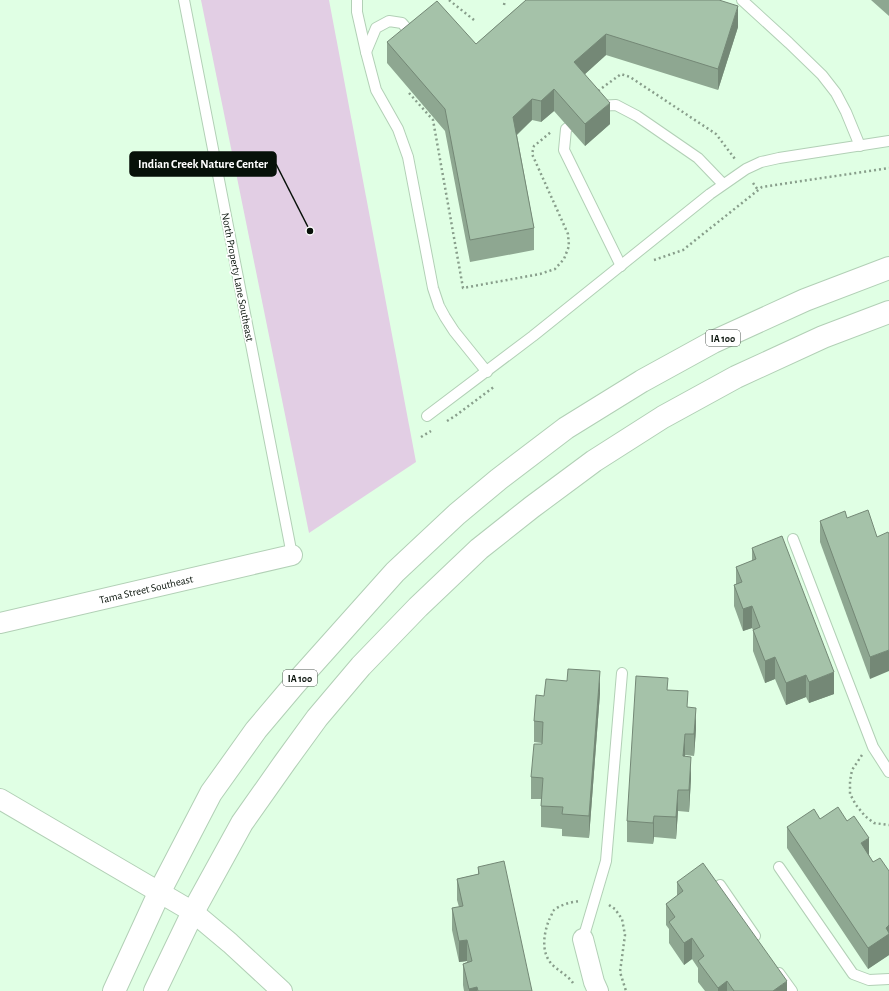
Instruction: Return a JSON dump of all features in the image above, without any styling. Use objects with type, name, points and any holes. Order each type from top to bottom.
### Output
[{"type":"highway","name":"IA 100","points":[[114,991],[160,891],[211,794],[256,730],[395,572],[456,514],[566,428],[642,381],[713,342],[805,300],[889,268]]},
{"type":"highway","points":[[155,991],[193,912],[242,823],[317,718],[366,660],[418,607],[480,550],[532,507],[594,461],[663,418],[736,377],[823,337],[889,312]]},
{"type":"street","name":"Tama Street Southeast","points":[[0,623],[292,555]]},
{"type":"street","points":[[0,799],[160,891],[193,912],[230,943],[282,991]]},
{"type":"street","points":[[583,939],[594,982],[598,991]]},
{"type":"lane","name":"North Property Lane Southeast","points":[[184,0],[292,555]]},
{"type":"lane","points":[[357,0],[357,12],[376,90],[398,129],[408,157],[433,288],[439,306],[454,331],[487,372]]},
{"type":"lane","points":[[742,0],[822,75],[836,93],[846,112],[860,146]]},
{"type":"lane","points":[[366,52],[376,28],[389,21],[402,23],[416,39]]},
{"type":"lane","points":[[621,266],[564,150],[566,129],[594,107],[616,105],[637,116],[698,158],[723,184]]},
{"type":"lane","points":[[427,416],[487,372],[710,194],[746,169],[761,162],[779,158],[889,141]]},
{"type":"lane","points":[[793,539],[873,748],[889,772]]},
{"type":"lane","points":[[583,939],[606,861],[622,673]]},
{"type":"lane","points":[[778,867],[853,974],[869,980],[889,979]]},
{"type":"lane","points":[[720,885],[762,947]]},
{"type":"lane","points":[[775,966],[792,991]]},
{"type":"path","points":[[449,0],[474,20]]},
{"type":"path","points":[[504,5],[505,0]]},
{"type":"path","points":[[592,92],[599,90],[621,74],[630,76],[716,134],[735,160]]},
{"type":"path","points":[[410,93],[433,120],[463,288],[540,274],[555,269],[564,259],[569,246],[568,234],[532,154],[534,146],[552,132],[554,126]]},
{"type":"path","points":[[648,264],[655,259],[683,250],[762,187],[889,168]]},
{"type":"path","points":[[753,183],[758,190]]},
{"type":"path","points":[[442,424],[456,416],[496,385]]},
{"type":"path","points":[[421,437],[435,429]]},
{"type":"path","points":[[873,748],[859,757],[852,770],[850,794],[856,805],[865,816],[874,823],[889,825]]},
{"type":"shaded area","points":[[201,0],[329,0],[416,462],[309,533]]},
{"type":"building","points":[[526,0],[719,0],[738,6],[718,69],[606,34],[574,62],[610,103],[585,124],[554,89],[541,101],[532,99],[513,117],[534,228],[470,240],[445,109],[387,42],[437,1],[476,44]]},
{"type":"building","points":[[868,510],[877,537],[888,532],[889,534],[889,650],[870,657],[820,521],[845,511],[847,518]]},
{"type":"building","points":[[782,536],[834,672],[809,682],[806,675],[786,683],[775,657],[765,661],[753,630],[760,627],[752,606],[743,609],[734,585],[742,582],[736,567],[756,559],[752,548]]},
{"type":"building","points":[[568,669],[600,671],[589,816],[562,814],[563,807],[541,806],[543,778],[531,777],[534,744],[542,744],[543,722],[534,721],[536,695],[544,696],[546,679],[567,681]]},
{"type":"building","points":[[636,676],[668,678],[667,690],[688,691],[687,707],[696,708],[694,734],[685,734],[683,756],[691,757],[689,790],[678,790],[676,817],[654,816],[653,823],[627,821]]},
{"type":"building","points":[[838,807],[847,821],[854,816],[869,838],[861,843],[873,862],[880,858],[889,871],[889,925],[886,928],[889,934],[868,948],[787,827],[814,809],[820,819]]},
{"type":"building","points":[[504,861],[532,991],[478,991],[477,987],[469,989],[463,964],[472,961],[467,940],[459,941],[452,908],[463,906],[457,879],[479,874],[478,867]]},
{"type":"building","points":[[703,863],[787,981],[773,991],[734,991],[727,981],[718,988],[698,961],[704,956],[692,938],[684,943],[669,922],[675,917],[666,904],[683,891],[677,882]]},
{"type":"place","name":"Indian Creek Nature Center","points":[[310,231]]}]
